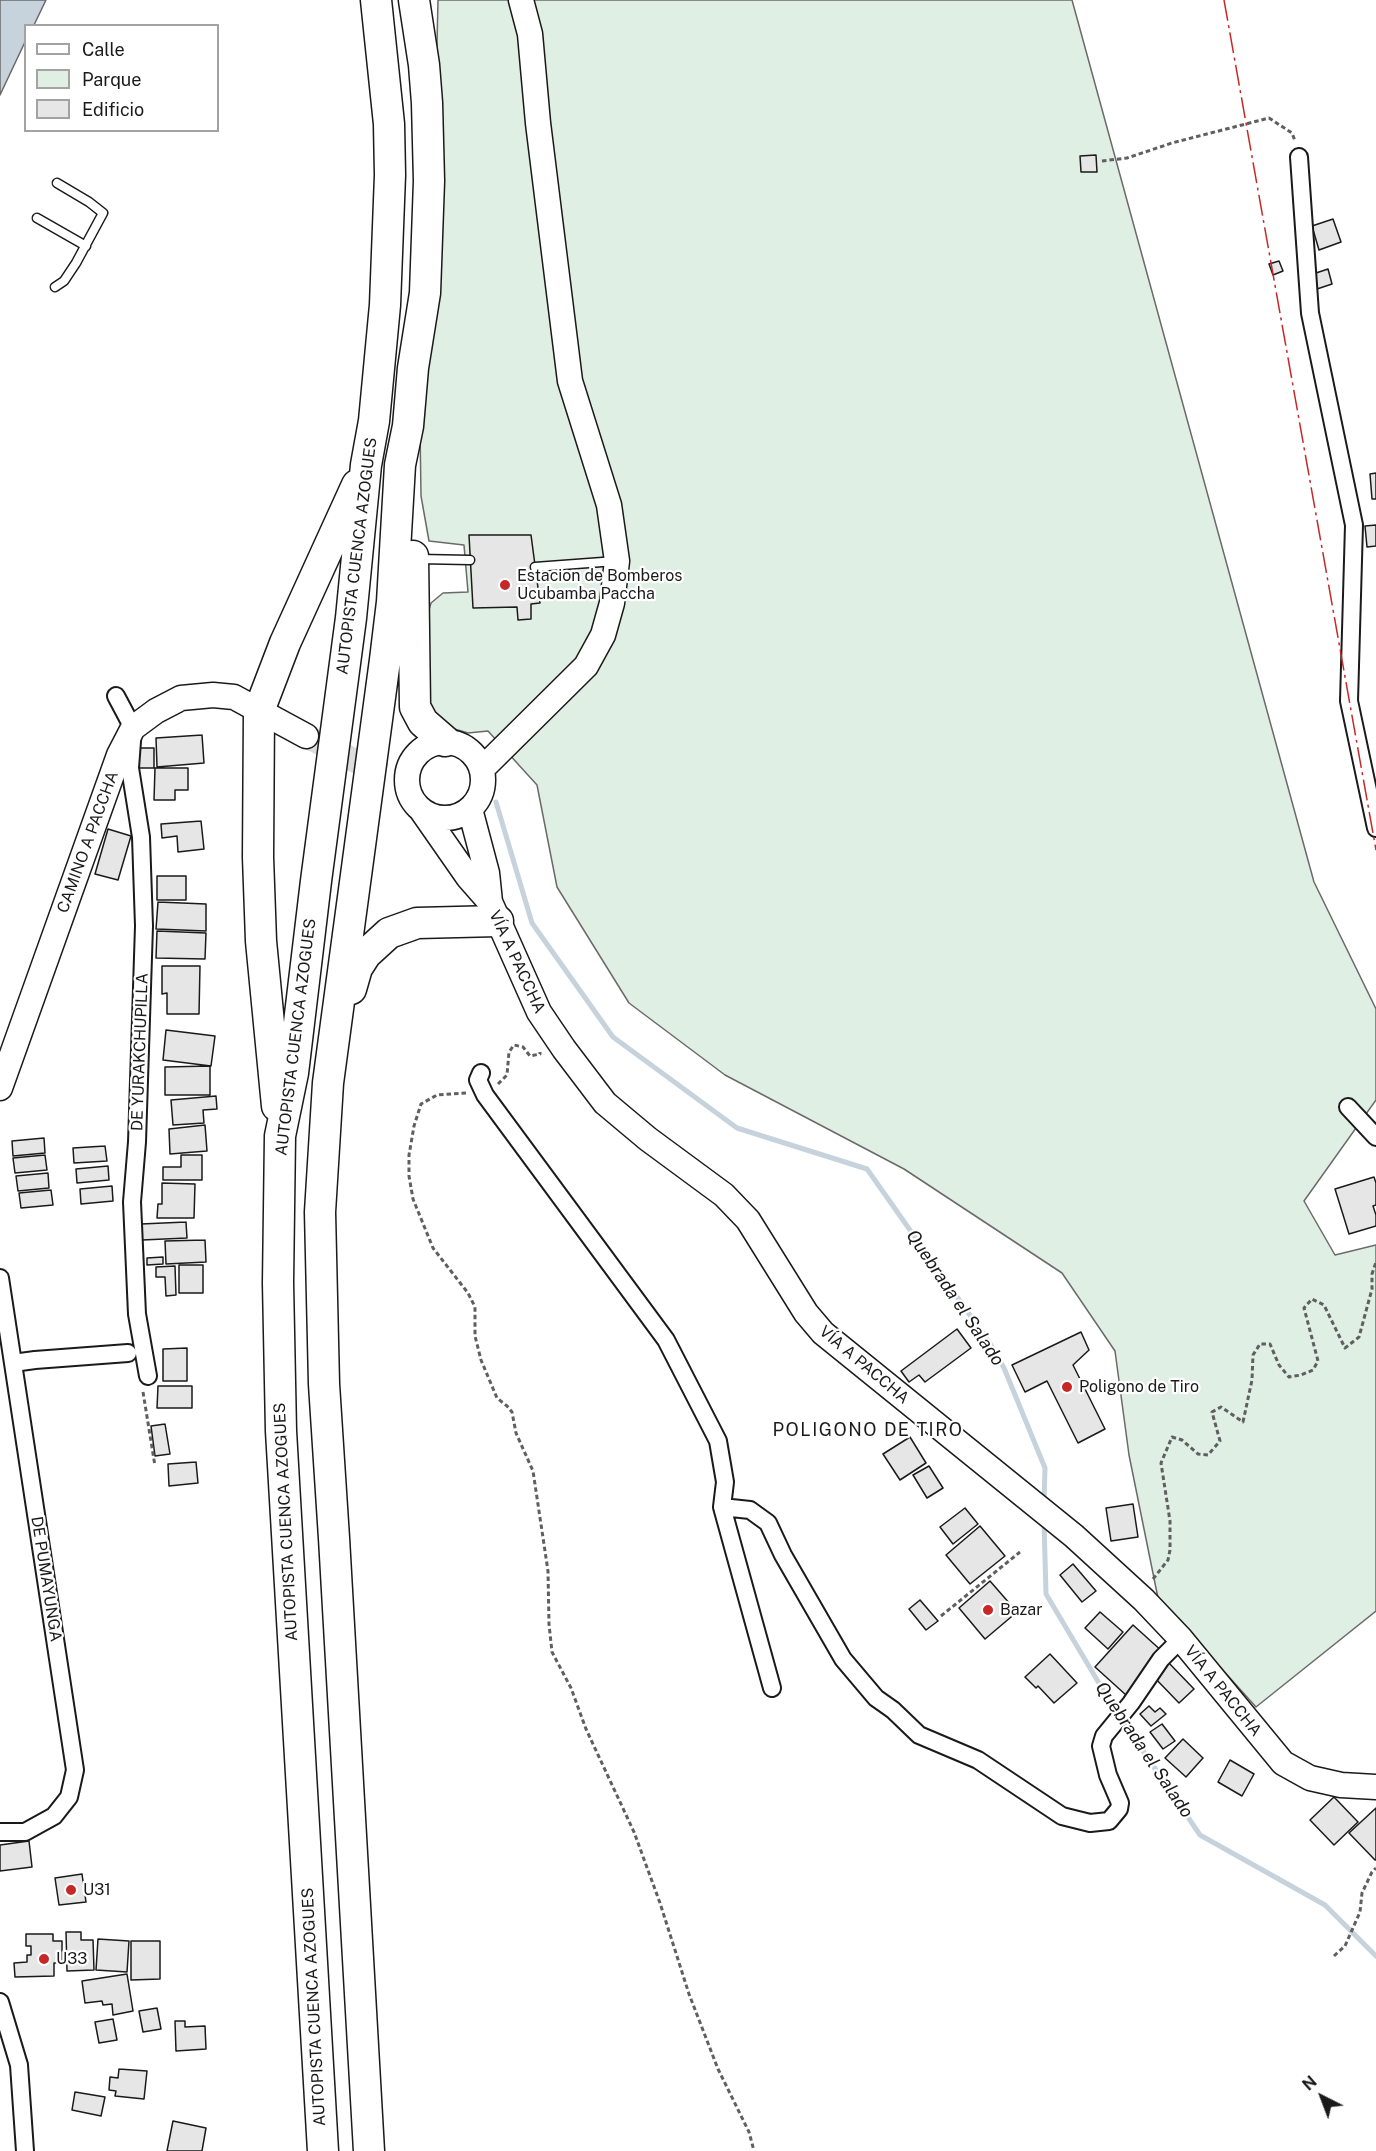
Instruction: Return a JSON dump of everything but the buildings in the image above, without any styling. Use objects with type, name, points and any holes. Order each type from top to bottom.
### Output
[{"type":"highway","name":"AUTOPISTA CUENCA AZOGUES","points":[[322,2151],[281,1431],[278,1295],[280,1136],[293,1073],[351,618],[366,465],[379,378],[389,229],[389,124],[376,0]]},
{"type":"highway","name":"AUTOPISTA CUENCA AZOGUES","points":[[369,2151],[321,1331],[320,1212],[328,1083],[385,660],[392,602],[400,465],[408,426],[413,368],[425,293],[429,181],[424,65],[414,0]]},
{"type":"highway","points":[[408,426],[415,707],[423,722],[446,741]]},
{"type":"highway","points":[[280,1136],[261,940],[258,857],[258,711],[285,643],[366,465]]},
{"type":"highway","points":[[333,1052],[357,968],[366,954],[389,933],[417,923],[494,912]]},
{"type":"main road","points":[[482,769],[586,666],[603,635],[612,603],[617,561],[609,505],[570,381],[530,34],[521,0]]},
{"type":"main road","name":"CAMINO A PACCHA","points":[[0,1088],[118,755],[133,728],[156,711],[181,698],[213,695],[234,697],[306,735]]},
{"type":"main road","points":[[446,741],[458,743],[477,758],[482,769],[484,780],[478,801],[459,816],[447,818],[422,811],[409,792],[407,780],[409,768],[422,749],[433,743],[446,741]]},
{"type":"main road","points":[[383,775],[407,780]]},
{"type":"main road","name":"VÍA A PACCHA","points":[[470,809],[488,873],[494,912]]},
{"type":"main road","name":"VÍA A PACCHA","points":[[422,811],[494,912],[539,1012],[564,1049],[605,1102],[648,1139],[724,1195],[748,1220],[806,1313],[823,1333],[1045,1513],[1144,1600],[1181,1639],[1283,1763],[1310,1778],[1341,1785],[1376,1787]]},
{"type":"street","points":[[1299,157],[1310,313],[1354,525],[1349,701],[1376,828]]},
{"type":"street","points":[[116,696],[133,728]]},
{"type":"street","name":"DE YURAKCHUPILLA","points":[[133,728],[130,768],[141,837],[144,926],[137,1142],[132,1202],[137,1314],[148,1376]]},
{"type":"street","points":[[481,1073],[478,1080],[485,1095],[666,1340],[718,1441],[725,1482],[722,1507],[772,1688]]},
{"type":"street","points":[[1348,1107],[1376,1137]]},
{"type":"street","name":"DE PUMAYUNGA","points":[[0,1278],[75,1770],[69,1797],[54,1816],[25,1832],[0,1832]]},
{"type":"street","points":[[13,1363],[128,1353]]},
{"type":"street","points":[[722,1507],[750,1510],[768,1523],[783,1555],[843,1659],[876,1698],[893,1710],[919,1735],[978,1760],[1062,1816],[1099,1823],[1109,1821],[1114,1815],[1120,1803],[1108,1775],[1101,1746],[1104,1736],[1161,1659],[1181,1639]]},
{"type":"street","points":[[0,2002],[19,2065],[25,2151]]},
{"type":"lane","points":[[55,287],[64,281],[102,216],[102,211],[57,183]]},
{"type":"lane","points":[[37,218],[86,246]]},
{"type":"lane","points":[[413,559],[470,560]]},
{"type":"lane","points":[[535,567],[617,561]]},
{"type":"path","points":[[1102,161],[1127,158],[1172,143],[1269,118],[1292,133],[1299,157]]},
{"type":"path","points":[[539,1047],[540,1054],[530,1056],[523,1047],[514,1045],[509,1052],[507,1075],[485,1095],[466,1093],[437,1095],[421,1104],[409,1155],[409,1176],[413,1199],[433,1248],[468,1293],[475,1307],[476,1336],[481,1360],[497,1398],[512,1412],[516,1433],[533,1471],[548,1571],[552,1652],[571,1688],[586,1729],[634,1832],[689,1994],[718,2069],[749,2132],[754,2151]]},
{"type":"path","points":[[1144,1600],[1154,1576],[1168,1560],[1170,1550],[1170,1521],[1161,1463],[1172,1437],[1182,1440],[1197,1454],[1208,1455],[1220,1441],[1212,1412],[1221,1407],[1243,1422],[1252,1380],[1253,1354],[1260,1344],[1270,1344],[1279,1365],[1289,1377],[1313,1370],[1318,1361],[1304,1308],[1312,1299],[1324,1305],[1345,1348],[1359,1337],[1372,1288],[1372,1274],[1376,1262]]},
{"type":"path","points":[[148,1376],[143,1393],[155,1466]]},
{"type":"path","points":[[941,1616],[1020,1552]]},
{"type":"path","points":[[1334,1956],[1345,1946],[1360,1912],[1362,1893],[1376,1868]]},
{"type":"green space","points":[[438,0],[1072,0],[1314,882],[1376,1009],[1376,1100],[1304,1201],[1335,1255],[1376,1245],[1376,1611],[1256,1707],[1158,1598],[1129,1455],[1115,1351],[1062,1273],[904,1169],[725,1075],[629,1003],[557,887],[537,785],[488,731],[468,733],[451,728],[429,710],[428,613],[431,603],[443,593],[468,592],[464,545],[429,541],[421,496],[420,428],[432,263]]},
{"type":"shaded area","points":[[0,0],[46,0],[34,24],[24,24],[24,44],[0,95]]},
{"type":"waterway","name":"Quebrada el Salado","points":[[496,802],[532,923],[613,1037],[737,1128],[867,1169],[991,1345],[1004,1368],[1045,1468],[1044,1502]]},
{"type":"waterway","name":"Quebrada el Salado","points":[[1044,1521],[1046,1594],[1112,1705],[1200,1835],[1325,1905],[1376,1956]]},
{"type":"tunnel","points":[[306,736],[383,775]]},
{"type":"power","points":[[1224,0],[1376,850]]},
{"type":"place","name":"Estacion de Bomberos Ucubamba Paccha","points":[[505,585]]},
{"type":"place","name":"Poligono de Tiro","points":[[1067,1387]]},
{"type":"place","name":"Bazar","points":[[988,1610]]},
{"type":"place","name":"U31","points":[[71,1890]]},
{"type":"place","name":"U33","points":[[44,1959]]},
{"type":"district","name":"POLIGONO DE TIRO","points":[[868,1430]]}]
